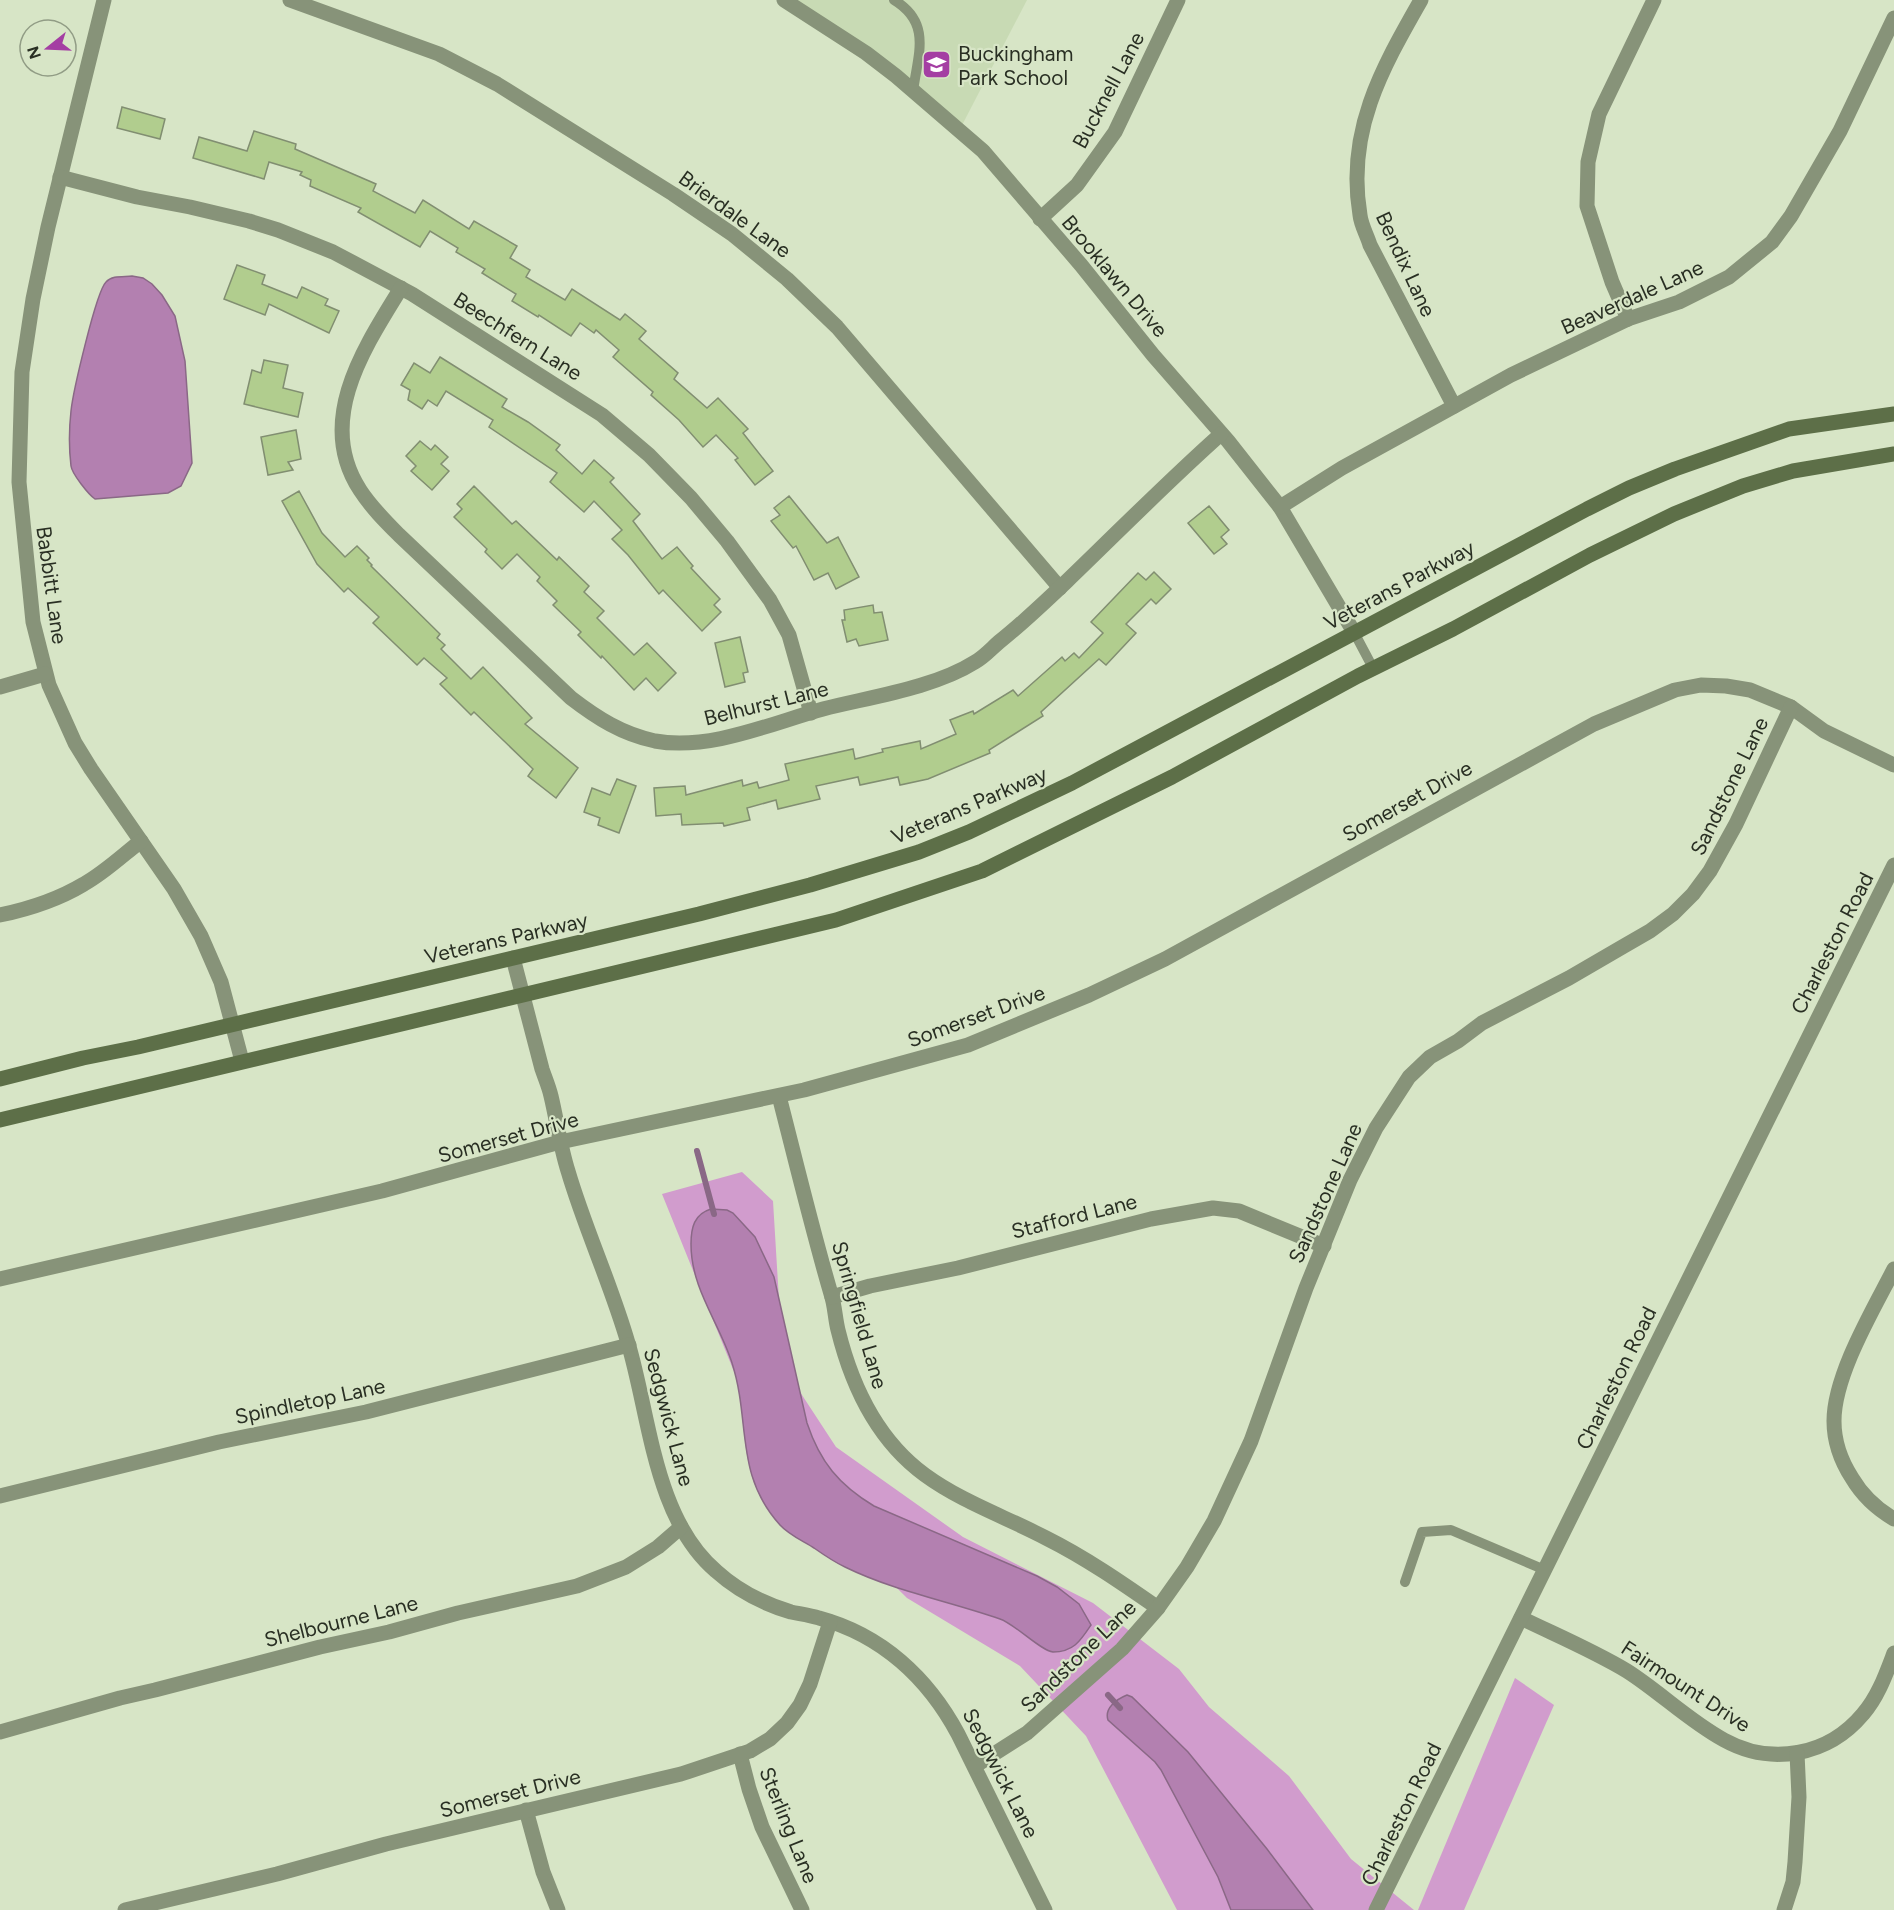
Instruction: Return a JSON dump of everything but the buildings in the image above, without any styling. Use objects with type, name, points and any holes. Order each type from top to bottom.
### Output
[{"type":"main road","name":"Veterans Parkway","points":[[0,1079],[754,900],[919,852],[979,827],[1072,783],[1638,484],[1789,429],[1894,414]]},
{"type":"main road","points":[[0,1120],[836,920],[982,871],[1172,777],[1373,668],[1674,514],[1743,486],[1793,471],[1894,454]]},
{"type":"street","name":"Babbitt Lane","points":[[104,0],[60,177],[33,299],[22,372],[19,482],[33,622],[45,674],[75,743],[91,770],[174,890],[201,936],[221,982],[242,1061]]},
{"type":"street","name":"Brierdale Lane","points":[[290,0],[429,50],[497,84],[673,194],[732,234],[787,279],[837,327],[1060,588]]},
{"type":"street","name":"Brooklawn Drive","points":[[784,0],[866,53],[983,151],[1081,265],[1280,507],[1355,634]]},
{"type":"street","name":"Bucknell Lane","points":[[1040,219],[1077,185],[1111,138],[1178,0]]},
{"type":"street","name":"Bendix Lane","points":[[1421,0],[1387,63],[1368,108],[1360,136],[1356,164],[1357,191],[1360,217],[1370,245],[1454,406]]},
{"type":"street","points":[[1628,319],[1612,282],[1587,206],[1588,162],[1599,114],[1654,0]]},
{"type":"street","name":"Beaverdale Lane","points":[[1280,507],[1342,468],[1541,360],[1628,319],[1679,302],[1729,277],[1772,242],[1791,216],[1840,131],[1894,18]]},
{"type":"street","name":"Beechfern Lane","points":[[60,177],[278,230],[333,252],[401,288],[602,415],[626,434],[671,477],[710,520],[770,600],[789,635],[811,713]]},
{"type":"street","name":"Belhurst Lane","points":[[401,288],[367,347],[352,379],[343,407],[342,435],[348,463],[359,489],[377,513],[571,698],[597,718],[626,733],[657,741],[690,742],[760,730],[811,713],[912,687],[952,674],[975,662],[1026,621],[1118,530],[1221,434]]},
{"type":"street","points":[[0,687],[45,674]]},
{"type":"street","name":"Somerset Drive","points":[[0,1279],[382,1191],[560,1142],[779,1096],[957,1049],[1000,1034],[1089,995],[1188,946],[1594,724],[1675,690],[1701,685],[1750,690],[1791,707],[1832,735],[1894,765]]},
{"type":"street","name":"Sandstone Lane","points":[[975,1766],[1010,1745],[1047,1717],[1122,1649],[1158,1608],[1192,1560],[1227,1495],[1251,1441],[1302,1299],[1350,1180],[1376,1128],[1409,1077],[1430,1057],[1458,1041],[1482,1023],[1569,978],[1650,931],[1694,894],[1710,871],[1736,824],[1791,707]]},
{"type":"street","points":[[0,915],[38,905],[86,884],[141,841]]},
{"type":"street","name":"Charleston Road","points":[[1376,1910],[1893,870]]},
{"type":"street","name":"Sedgwick Lane","points":[[513,958],[551,1095],[560,1142],[584,1222],[629,1345],[658,1467],[667,1496],[681,1527],[715,1571],[738,1588],[762,1601],[830,1622],[877,1643],[917,1675],[944,1707],[1045,1910]]},
{"type":"street","name":"Springfield Lane","points":[[779,1096],[832,1297],[838,1329],[855,1386],[868,1412],[884,1435],[924,1475],[947,1490],[1106,1571],[1158,1608]]},
{"type":"street","name":"Stafford Lane","points":[[832,1297],[1151,1219],[1213,1208],[1239,1211],[1324,1246]]},
{"type":"street","points":[[1894,1269],[1843,1375],[1834,1421],[1837,1444],[1844,1466],[1871,1502],[1894,1519]]},
{"type":"street","name":"Spindletop Lane","points":[[0,1496],[219,1442],[366,1412],[629,1345]]},
{"type":"street","name":"Shelbourne Lane","points":[[0,1732],[120,1698],[320,1647],[577,1586],[626,1567],[658,1547],[681,1527]]},
{"type":"street","name":"Fairmount Drive","points":[[1521,1618],[1608,1660],[1724,1740],[1745,1749],[1768,1754],[1811,1750],[1831,1742],[1849,1729],[1865,1713],[1894,1653]]},
{"type":"street","name":"Somerset Drive","points":[[125,1910],[277,1874],[386,1844],[681,1774],[740,1754],[770,1739],[787,1724],[800,1705],[810,1684],[830,1622]]},
{"type":"street","points":[[1784,1910],[1793,1882],[1795,1862],[1800,1797],[1797,1753]]},
{"type":"street","name":"Sterling Lane","points":[[740,1754],[762,1827],[802,1910]]},
{"type":"street","points":[[526,1810],[543,1872],[558,1910]]},
{"type":"lane","points":[[894,0],[913,15]]},
{"type":"lane","points":[[912,0],[920,43],[913,91]]},
{"type":"lane","points":[[1355,634],[1373,668]]},
{"type":"lane","points":[[1405,1582],[1422,1532],[1451,1530],[1545,1570]]},
{"type":"shaded area","name":"Buckingham Park School","points":[[784,0],[1027,0],[959,131]]},
{"type":"shaded area","points":[[132,276],[143,278],[152,284],[175,316],[185,361],[192,463],[181,486],[168,493],[95,499],[81,484],[71,466],[71,411],[86,343],[102,290],[111,278]]},
{"type":"shaded area","points":[[742,1172],[773,1201],[783,1366],[836,1447],[963,1537],[1093,1603],[1179,1669],[1209,1707],[1289,1776],[1351,1859],[1414,1910],[1177,1910],[1086,1736],[1020,1666],[907,1598],[771,1463],[662,1194]]},
{"type":"shaded area","points":[[711,1209],[727,1210],[733,1213],[755,1237],[774,1277],[807,1423],[818,1449],[832,1471],[851,1490],[874,1506],[1037,1576],[1057,1587],[1079,1604],[1091,1625],[1076,1644],[1066,1650],[1053,1652],[1048,1650],[1000,1619],[902,1589],[845,1567],[792,1535],[780,1525],[766,1506],[756,1486],[746,1447],[738,1385],[732,1363],[701,1291],[692,1260],[693,1227],[701,1214]]},
{"type":"shaded area","points":[[1515,1678],[1554,1705],[1464,1910],[1418,1910]]},
{"type":"shaded area","points":[[1127,1695],[1132,1697],[1188,1752],[1313,1910],[1231,1910],[1218,1877],[1161,1770],[1108,1720],[1110,1708]]},
{"type":"waterway","points":[[697,1151],[714,1214]]},
{"type":"waterway","points":[[1108,1695],[1120,1708]]},
{"type":"place","name":"Buckingham Park School","points":[[937,65]]}]
